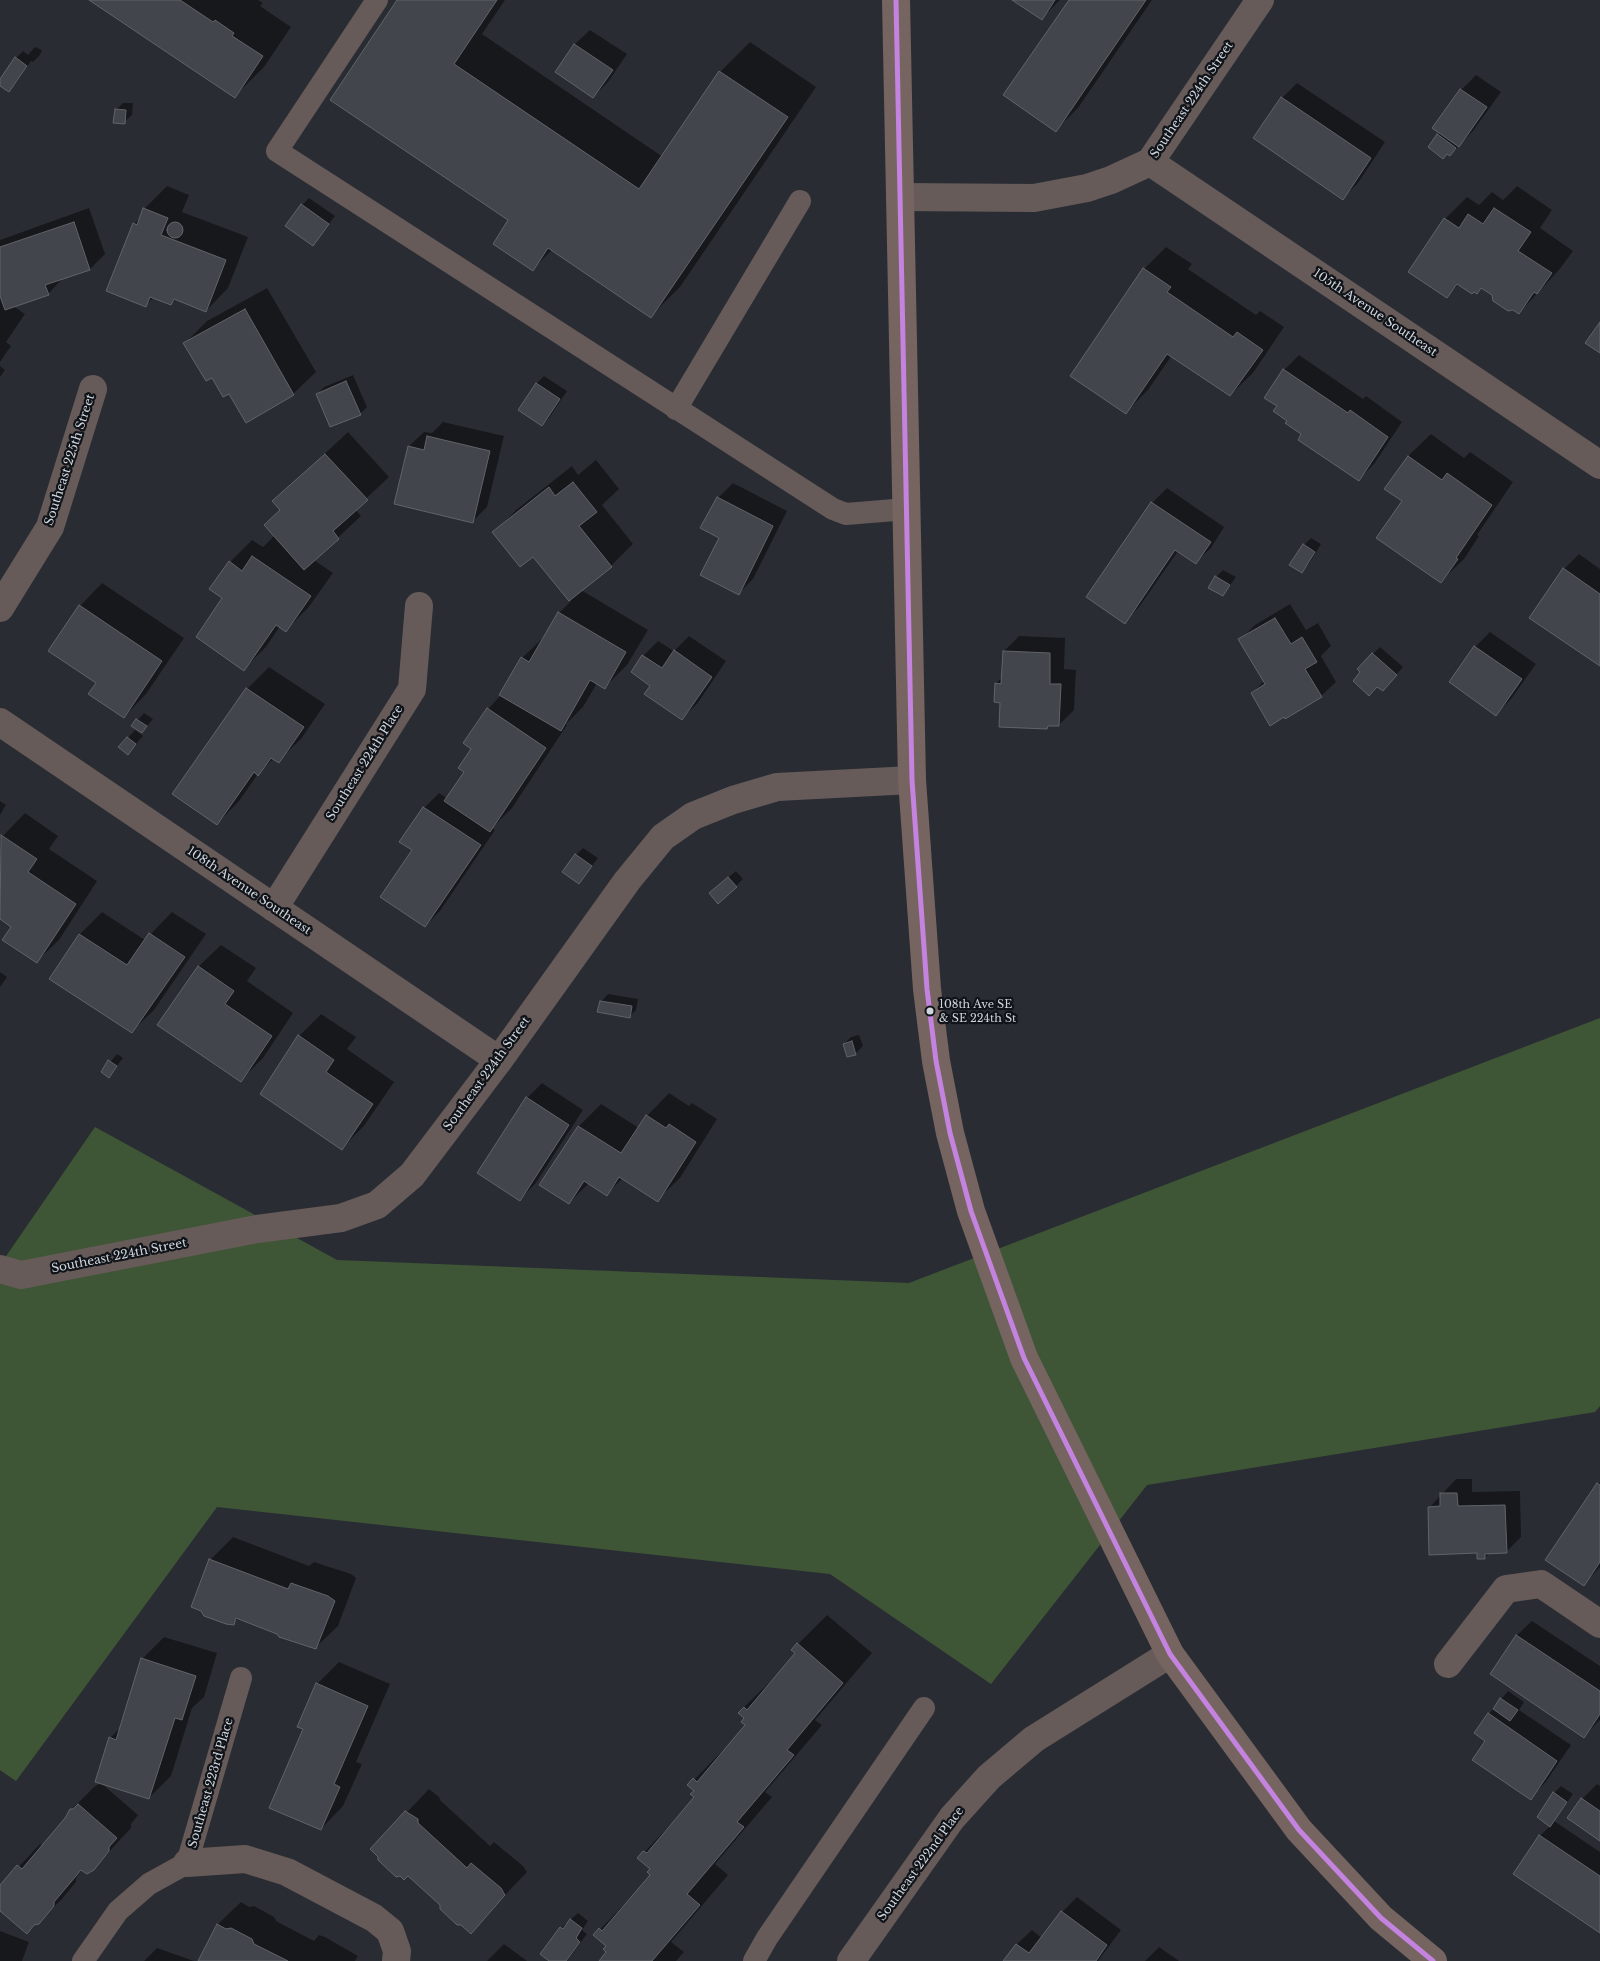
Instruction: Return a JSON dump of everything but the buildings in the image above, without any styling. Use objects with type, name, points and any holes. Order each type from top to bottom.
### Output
[{"type":"main road","points":[[896,0],[912,780],[926,989],[950,1133],[971,1211],[1024,1358],[1170,1654],[1299,1830],[1381,1918],[1433,1961]]},
{"type":"street","name":"Southeast 224th Street","points":[[900,197],[1034,198],[1087,188],[1112,180],[1150,162],[1260,0]]},
{"type":"street","name":"105th Avenue Southeast","points":[[1150,162],[1600,464]]},
{"type":"street","name":"Southeast 225th Street","points":[[0,608],[50,527],[93,389]]},
{"type":"street","name":"Southeast 224th Place","points":[[274,908],[412,688],[419,606]]},
{"type":"street","name":"108th Avenue Southeast","points":[[0,722],[499,1060]]},
{"type":"street","name":"Southeast 224th Street","points":[[0,1269],[21,1275],[257,1228],[341,1218],[377,1205],[412,1175],[499,1060],[627,881],[663,837],[693,816],[733,800],[778,787],[912,780]]},
{"type":"street","points":[[1448,1664],[1506,1590],[1541,1584],[1600,1624]]},
{"type":"street","name":"Southeast 222nd Place","points":[[851,1961],[952,1818],[989,1777],[1034,1739],[1170,1654]]},
{"type":"street","points":[[187,1863],[245,1860],[287,1872],[374,1918],[390,1931],[397,1951],[396,1961]]},
{"type":"lane","points":[[377,0],[276,151],[833,509],[846,514],[907,510]]},
{"type":"lane","points":[[676,409],[800,200]]},
{"type":"lane","name":"Southeast 223rd Place","points":[[83,1961],[118,1911],[149,1884],[187,1863],[241,1678]]},
{"type":"lane","points":[[754,1961],[767,1938],[924,1708]]},
{"type":"green space","points":[[1600,1018],[1600,1406],[1595,1412],[1147,1485],[991,1684],[830,1574],[217,1507],[16,1781],[0,1770],[0,1265],[95,1127],[337,1260],[909,1283]]},
{"type":"transit line","points":[[896,0],[912,780],[927,989],[936,1061],[950,1133],[971,1211],[1024,1358],[1170,1654],[1299,1830],[1381,1918],[1433,1961]]},
{"type":"place","name":"108th Ave SE & SE 224th St","points":[[930,1011]]}]
